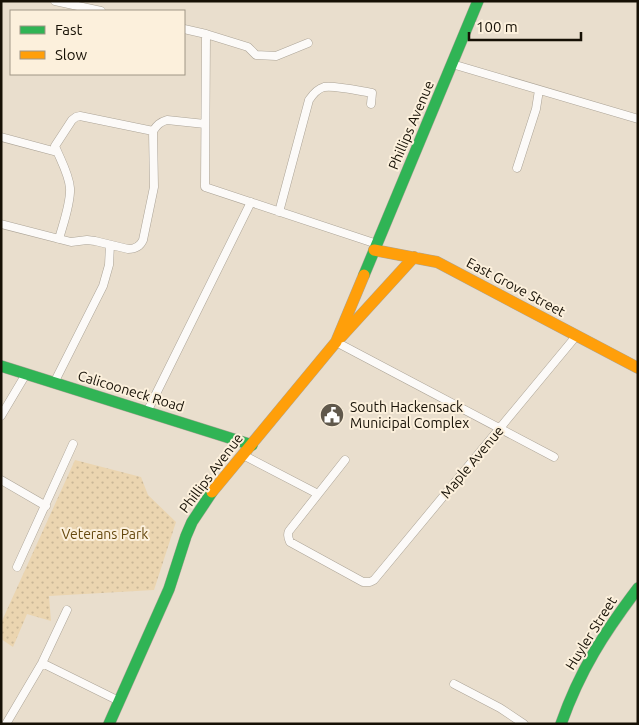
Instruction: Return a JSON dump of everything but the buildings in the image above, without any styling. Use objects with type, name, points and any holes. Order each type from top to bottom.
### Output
[{"type":"street","points":[[55,1],[96,10]]},
{"type":"street","name":"Phillips Avenue","points":[[336,342],[478,1]]},
{"type":"street","points":[[185,29],[248,47],[256,55],[276,56],[308,43]]},
{"type":"street","points":[[1,224],[71,242],[87,240],[128,249],[138,247],[143,240],[154,187],[153,131],[156,125],[167,120],[205,124],[206,34]]},
{"type":"street","points":[[452,64],[638,119]]},
{"type":"street","points":[[279,212],[309,100],[312,95],[317,90],[330,86],[372,93],[372,104]]},
{"type":"street","points":[[517,168],[536,109],[539,90]]},
{"type":"street","points":[[59,239],[70,190],[69,181],[55,146],[72,120],[80,116],[153,131]]},
{"type":"street","name":"East Grove Street","points":[[205,124],[205,187],[376,247],[437,262],[638,368]]},
{"type":"street","points":[[1,137],[57,152]]},
{"type":"street","points":[[147,412],[251,202]]},
{"type":"street","points":[[54,383],[104,286],[109,265],[110,245]]},
{"type":"street","name":"Phillips Avenue","points":[[109,724],[169,589],[192,522],[210,495],[336,342],[414,257]]},
{"type":"street","name":"Maple Avenue","points":[[318,494],[289,530],[288,538],[290,542],[364,582],[374,580],[577,335]]},
{"type":"street","points":[[336,342],[554,457]]},
{"type":"street","name":"Calicooneck Road","points":[[1,366],[252,445]]},
{"type":"street","points":[[1,416],[26,374]]},
{"type":"street","points":[[18,567],[73,444]]},
{"type":"street","points":[[243,455],[318,494],[345,460]]},
{"type":"street","points":[[1,480],[46,506]]},
{"type":"street","name":"Huyler Street","points":[[561,724],[586,665],[637,590]]},
{"type":"street","points":[[6,724],[42,662],[67,610]]},
{"type":"street","points":[[42,662],[119,701]]},
{"type":"street","points":[[454,684],[504,710],[524,724]]},
{"type":"green space","name":"Veterans Park","points":[[75,460],[141,477],[148,495],[176,522],[154,590],[49,596],[51,621],[27,614],[13,647],[1,639],[1,623]]},
{"type":"traffic: fast","points":[[364,275],[478,1]]},
{"type":"traffic: fast","points":[[1,366],[252,445]]},
{"type":"traffic: fast","points":[[109,724],[169,589],[192,522],[212,492]]},
{"type":"traffic: fast","points":[[561,724],[576,686],[594,653],[638,588]]},
{"type":"traffic: slow","points":[[374,250],[437,262],[638,368]]},
{"type":"traffic: slow","points":[[341,337],[414,257]]},
{"type":"traffic: slow","points":[[212,492],[336,342],[364,275]]},
{"type":"place","name":"South Hackensack Municipal Complex","points":[[332,415]]}]
